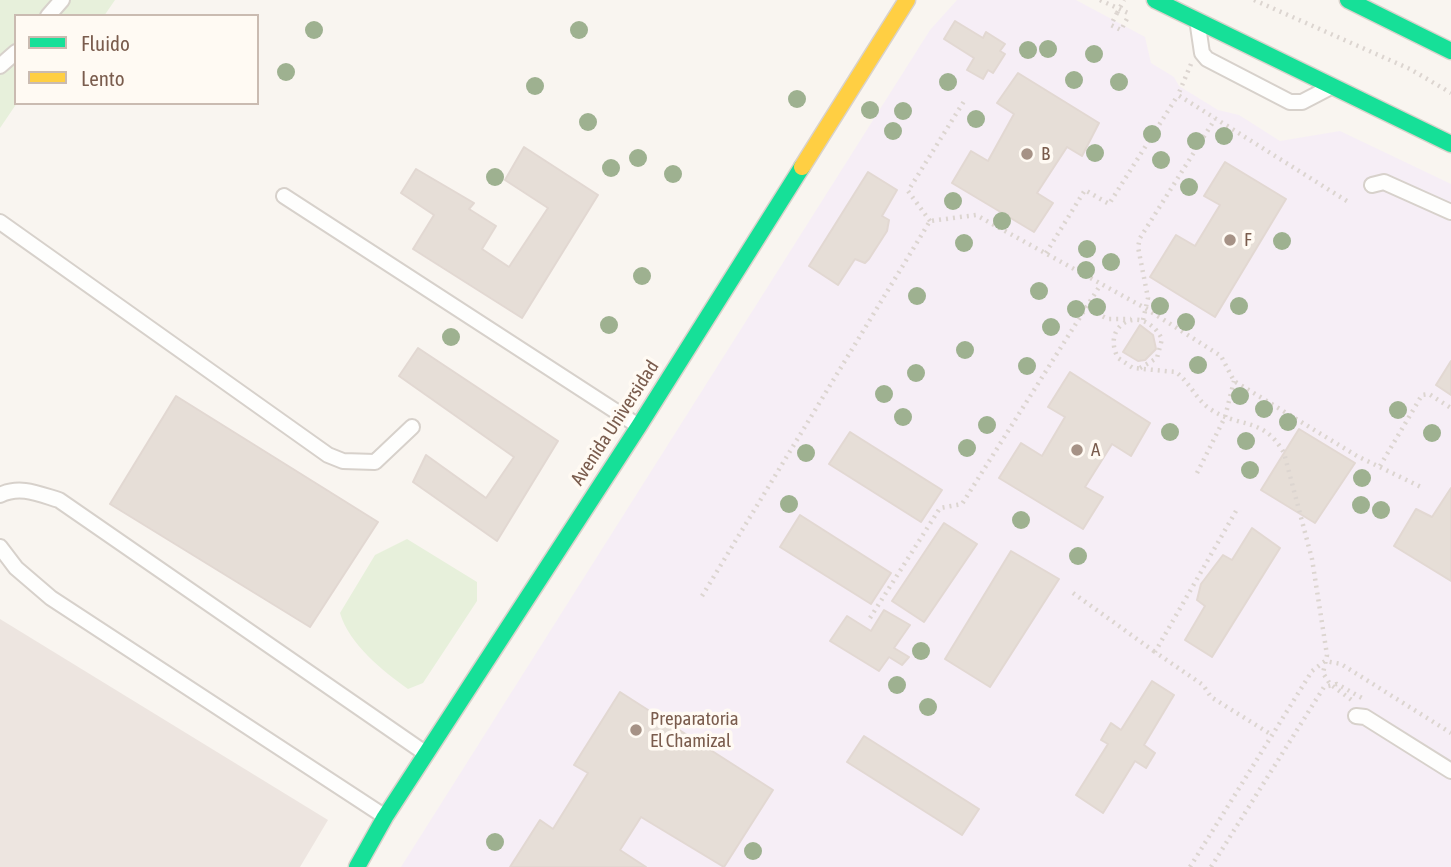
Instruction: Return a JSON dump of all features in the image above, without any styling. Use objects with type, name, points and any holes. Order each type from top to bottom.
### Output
[{"type":"main road","name":"Avenida Universidad","points":[[357,867],[385,817],[639,426],[907,0]]},
{"type":"main road","points":[[1155,0],[1449,142]]},
{"type":"main road","points":[[1348,0],[1451,51]]},
{"type":"lane","points":[[50,14],[62,0]]},
{"type":"lane","points":[[1197,21],[1202,53],[1207,59],[1290,102],[1302,102],[1331,86]]},
{"type":"lane","points":[[0,66],[14,54]]},
{"type":"lane","points":[[1372,185],[1384,182],[1451,212]]},
{"type":"lane","points":[[284,196],[639,426]]},
{"type":"lane","points":[[0,222],[328,455],[351,463],[375,462],[412,427]]},
{"type":"lane","points":[[0,495],[10,490],[28,491],[59,500],[427,754]]},
{"type":"lane","points":[[0,547],[16,568],[51,598],[385,817]]},
{"type":"lane","points":[[1356,716],[1365,717],[1451,771]]},
{"type":"path","points":[[1100,0],[1142,20]]},
{"type":"path","points":[[1124,0],[1111,24],[1121,30],[1130,14]]},
{"type":"path","points":[[1254,0],[1410,69],[1451,93]]},
{"type":"path","points":[[1046,253],[1085,190],[1109,204],[1178,95],[1192,62],[1189,55]]},
{"type":"path","points":[[1178,95],[1350,203]]},
{"type":"path","points":[[930,221],[908,191],[966,98]]},
{"type":"path","points":[[1143,320],[1148,298],[1138,247],[1140,239],[1215,119]]},
{"type":"path","points":[[930,221],[976,215],[1145,308],[1221,356],[1234,381],[1421,487]]},
{"type":"path","points":[[702,596],[930,221]]},
{"type":"path","points":[[870,618],[940,508],[962,504],[1101,284]]},
{"type":"path","points":[[1084,307],[1108,319],[1143,320],[1157,330],[1162,339],[1161,349],[1151,364],[1140,368]]},
{"type":"path","points":[[1135,319],[1120,327],[1112,342],[1118,358],[1133,368],[1176,372],[1200,402],[1225,417],[1262,428],[1276,439],[1284,453],[1312,559],[1325,662],[1323,673],[1330,684],[1355,703],[1356,716]]},
{"type":"path","points":[[1197,473],[1225,417],[1234,381]]},
{"type":"path","points":[[1380,466],[1422,395],[1429,394],[1451,408]]},
{"type":"path","points":[[1155,652],[1236,511]]},
{"type":"path","points":[[1073,593],[1203,685],[1211,697],[1272,735]]},
{"type":"path","points":[[1190,867],[1312,671],[1325,662],[1341,664],[1451,733]]},
{"type":"path","points":[[1211,867],[1320,692],[1330,684],[1343,686],[1365,699]]},
{"type":"shaded area","points":[[957,0],[1076,0],[1145,37],[1151,63],[1174,77],[1179,86],[1218,110],[1239,115],[1280,141],[1340,131],[1451,184],[1451,867],[401,867],[930,30]]},
{"type":"shaded area","points":[[0,619],[328,820],[300,867],[0,867]]},
{"type":"green space","points":[[0,0],[115,0],[105,14],[14,14],[16,105],[0,128]]},
{"type":"green space","points":[[407,539],[477,582],[477,601],[423,683],[408,689],[359,646],[340,613],[375,555]]},
{"type":"building","points":[[955,21],[983,38],[986,32],[1005,44],[1000,51],[1005,54],[993,73],[988,70],[983,79],[967,70],[974,58],[944,39]]},
{"type":"building","name":"B","points":[[1018,73],[1099,123],[1082,156],[1067,147],[1037,193],[1053,203],[1034,232],[952,183],[971,151],[988,161],[1014,114],[997,103]]},
{"type":"building","points":[[524,147],[598,195],[522,318],[413,249],[434,215],[401,193],[416,169],[474,203],[469,209],[496,226],[482,249],[509,267],[548,208],[505,180]]},
{"type":"building","name":"F","points":[[1225,162],[1286,199],[1215,317],[1150,277],[1176,235],[1195,246],[1220,205],[1204,196]]},
{"type":"building","points":[[868,172],[897,190],[882,216],[889,220],[887,231],[869,259],[865,263],[855,259],[838,285],[809,266]]},
{"type":"building","points":[[1140,325],[1153,335],[1156,349],[1145,360],[1138,361],[1123,352]]},
{"type":"building","points":[[418,348],[558,441],[497,541],[413,482],[426,455],[486,498],[514,457],[399,376]]},
{"type":"building","points":[[1451,361],[1451,395],[1436,385]]},
{"type":"building","name":"A","points":[[1070,372],[1150,423],[1131,456],[1112,444],[1085,487],[1103,497],[1083,529],[999,478],[1021,443],[1042,456],[1065,417],[1048,407]]},
{"type":"building","points":[[176,396],[378,522],[310,627],[110,504]]},
{"type":"building","points":[[1299,429],[1355,463],[1315,523],[1261,490]]},
{"type":"building","points":[[850,432],[942,490],[921,522],[829,464]]},
{"type":"building","points":[[1451,488],[1451,581],[1394,546],[1416,509],[1432,517]]},
{"type":"building","points":[[800,515],[891,573],[871,604],[780,547]]},
{"type":"building","points":[[944,523],[977,544],[924,622],[892,601]]},
{"type":"building","points":[[1252,528],[1280,548],[1212,657],[1185,640],[1205,606],[1197,600],[1201,584],[1223,555],[1232,560]]},
{"type":"building","points":[[1011,551],[1059,579],[990,687],[945,659]]},
{"type":"building","points":[[884,610],[910,625],[894,648],[909,657],[902,665],[889,657],[879,671],[830,641],[847,616],[871,631]]},
{"type":"building","points":[[1152,681],[1174,695],[1144,745],[1155,753],[1146,768],[1135,761],[1103,813],[1076,795],[1108,744],[1101,740],[1111,723],[1121,730]]},
{"type":"building","points":[[620,692],[773,790],[724,867],[641,817],[620,850],[646,867],[510,867],[540,820],[553,829],[588,773],[574,765]]},
{"type":"building","points":[[864,736],[979,809],[962,835],[847,762]]},
{"type":"traffic: fast","points":[[1155,0],[1451,144]]},
{"type":"traffic: fast","points":[[1348,0],[1451,51]]},
{"type":"traffic: fast","points":[[357,867],[385,817],[639,426],[802,167]]},
{"type":"traffic: slow","points":[[802,167],[907,0]]},
{"type":"place","name":"B","points":[[1027,154]]},
{"type":"place","name":"F","points":[[1230,240]]},
{"type":"place","name":"A","points":[[1077,450]]},
{"type":"place","name":"Preparatoria El Chamizal","points":[[636,730]]}]
